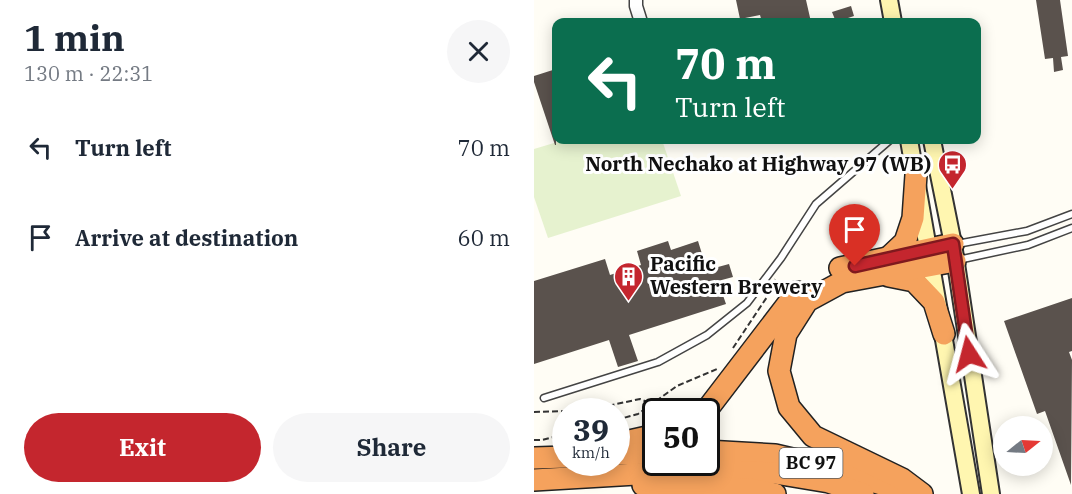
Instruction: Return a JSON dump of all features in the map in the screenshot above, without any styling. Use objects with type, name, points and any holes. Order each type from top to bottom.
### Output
[{"type":"highway","points":[[886,267],[905,242],[913,219],[916,175]]},
{"type":"highway","points":[[922,494],[902,479],[813,436],[789,407],[779,371],[786,334],[807,302],[842,282],[886,267],[954,253]]},
{"type":"highway","points":[[716,398],[799,290],[838,269],[886,267],[914,281],[934,302],[944,334]]},
{"type":"highway","name":"BC 97","points":[[720,452],[775,455],[831,468],[912,494]]},
{"type":"highway","name":"BC 97","points":[[630,475],[705,470],[775,473],[829,482],[863,494]]},
{"type":"highway","points":[[608,476],[646,486],[750,489],[776,494]]},
{"type":"highway","name":"BC 97","points":[[534,480],[608,476]]},
{"type":"main road","points":[[890,0],[893,18]]},
{"type":"main road","points":[[910,144],[971,494]]},
{"type":"main road","points":[[933,144],[954,253],[991,494]]},
{"type":"street","points":[[636,0],[640,18]]},
{"type":"lane","points":[[544,398],[658,362],[707,335],[747,303],[781,258],[816,204],[885,144]]},
{"type":"lane","points":[[954,253],[1027,231],[1072,214]]},
{"type":"lane","points":[[954,253],[1029,245],[1072,228]]},
{"type":"path","points":[[730,353],[773,288],[781,258]]},
{"type":"path","points":[[660,398],[676,386],[715,371],[723,363]]},
{"type":"path","points":[[534,412],[552,411]]},
{"type":"path","points":[[549,453],[542,440],[552,438]]},
{"type":"green space","points":[[552,144],[663,144],[681,196],[548,238],[534,197],[534,149]]},
{"type":"building","points":[[736,0],[806,0],[810,18],[761,18],[760,15],[740,18]]},
{"type":"building","points":[[1036,0],[1060,0],[1068,56],[1061,57],[1063,70],[1054,72],[1053,58],[1045,59]]},
{"type":"building","points":[[851,6],[854,16],[834,18],[832,12]]},
{"type":"building","points":[[552,70],[552,136],[534,82],[534,76]]},
{"type":"building","name":"Pacific Western Brewery","points":[[668,241],[671,250],[698,241],[707,270],[729,264],[733,277],[718,281],[726,304],[629,335],[638,361],[618,367],[609,340],[534,364],[534,281],[605,259],[610,275],[641,265],[637,251]]},
{"type":"building","points":[[1072,298],[1072,351],[1069,352],[1072,360],[1071,485],[1053,434],[1053,416],[1047,416],[1045,411],[1037,414],[1004,321]]},
{"type":"place","name":"North Nechako at Highway 97 (WB)","points":[[952,190]]},
{"type":"place","name":"Pacific Western Brewery","points":[[629,302]]},
{"type":"route","points":[[855,266],[953,244],[969,354]]}]
